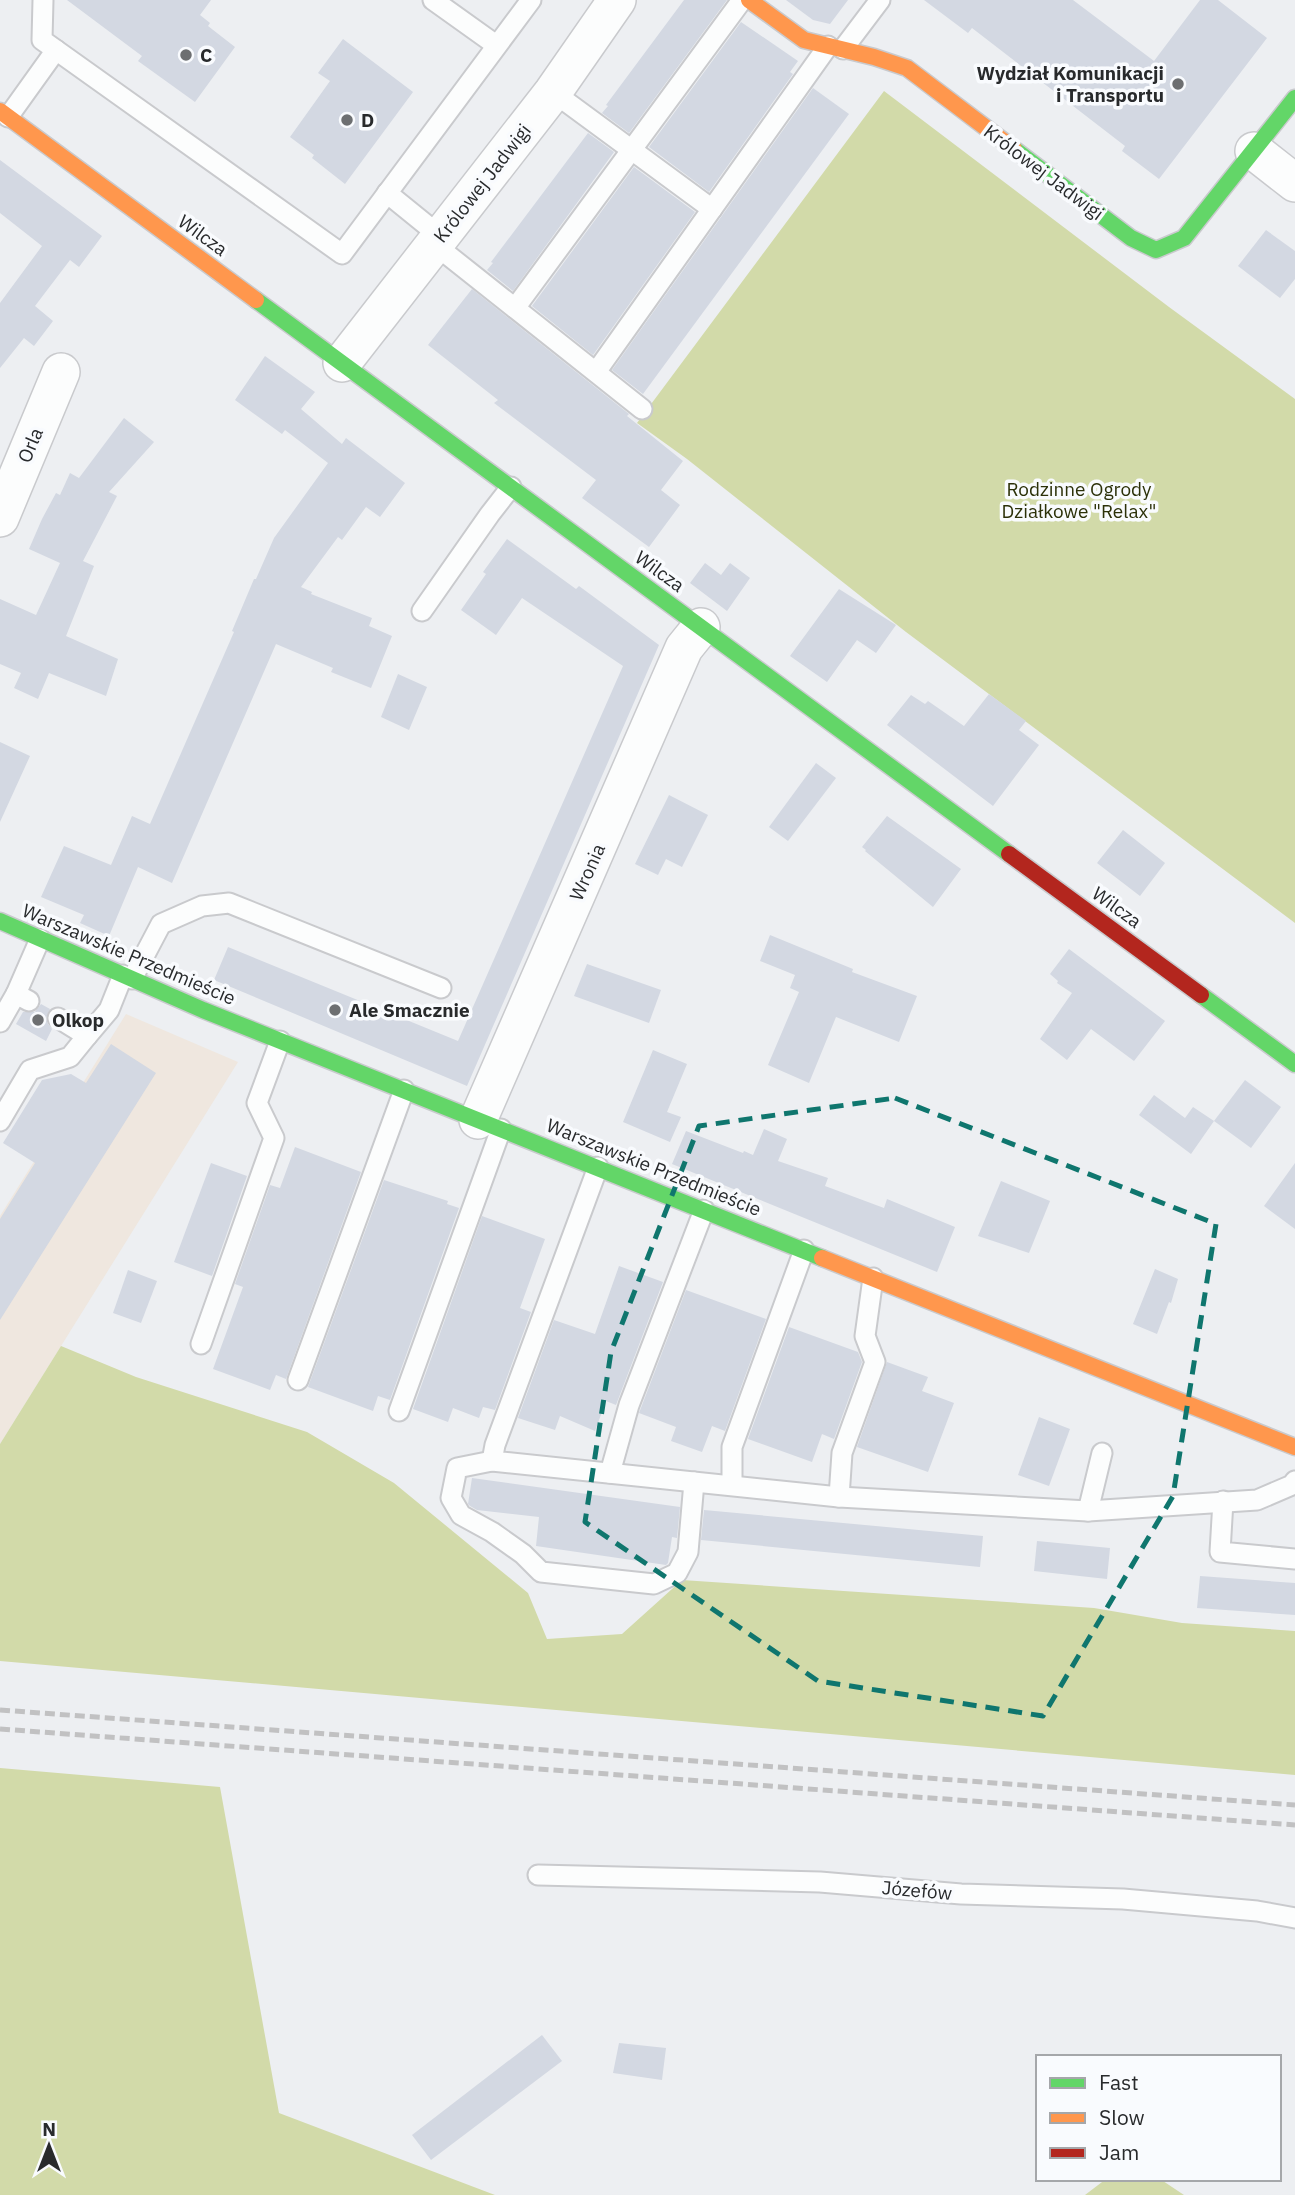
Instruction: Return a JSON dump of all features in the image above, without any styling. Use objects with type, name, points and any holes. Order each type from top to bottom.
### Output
[{"type":"street","name":"Królowej Jadwigi","points":[[342,363],[553,92],[617,0]]},
{"type":"street","name":"Królowej Jadwigi","points":[[749,0],[804,40],[907,68],[1131,238],[1156,250],[1184,238],[1295,98]]},
{"type":"street","name":"Wilcza","points":[[4,114],[1295,1064]]},
{"type":"street","points":[[1254,151],[1295,183]]},
{"type":"street","name":"Orla","points":[[0,518],[61,372]]},
{"type":"street","name":"Wronia","points":[[489,1124],[684,648],[701,627]]},
{"type":"street","name":"Warszawskie Przedmieście","points":[[0,921],[280,1041],[1295,1447]]},
{"type":"lane","points":[[43,0],[42,40],[342,254],[531,0]]},
{"type":"lane","points":[[433,0],[496,45]]},
{"type":"lane","points":[[514,307],[741,0]]},
{"type":"lane","points":[[596,372],[712,209],[836,48],[880,0]]},
{"type":"lane","points":[[4,114],[56,50]]},
{"type":"lane","points":[[553,92],[712,209]]},
{"type":"lane","points":[[387,193],[514,307],[642,409]]},
{"type":"lane","points":[[422,611],[511,487]]},
{"type":"lane","points":[[0,1121],[30,1070],[70,1057],[109,1010],[161,924],[202,906],[229,903],[442,988]]},
{"type":"lane","points":[[0,1022],[23,997],[40,939]]},
{"type":"lane","points":[[58,1018],[87,1036]]},
{"type":"lane","points":[[201,1344],[274,1138],[257,1103],[280,1041]]},
{"type":"lane","points":[[298,1380],[404,1090]]},
{"type":"lane","points":[[399,1411],[489,1124]]},
{"type":"lane","points":[[492,1461],[495,1445],[598,1167]]},
{"type":"lane","points":[[610,1473],[629,1405],[704,1210]]},
{"type":"lane","points":[[732,1485],[732,1447],[804,1250]]},
{"type":"lane","points":[[839,1497],[842,1453],[875,1362],[865,1336],[873,1278]]},
{"type":"lane","points":[[1088,1511],[1102,1453]]},
{"type":"lane","points":[[694,1482],[688,1552],[677,1573],[654,1584],[541,1572],[523,1554],[492,1532],[461,1515],[451,1498],[457,1468],[492,1461],[839,1497],[1088,1511],[1257,1500],[1292,1485],[1295,1481]]},
{"type":"lane","points":[[1223,1501],[1220,1552],[1295,1559]]},
{"type":"lane","name":"Józefów","points":[[538,1875],[820,1882],[961,1894],[1123,1899],[1257,1911],[1295,1918]]},
{"type":"highlighted area","points":[[895,1098],[1216,1224],[1173,1496],[1043,1716],[818,1681],[585,1522],[611,1352],[699,1126]]},
{"type":"shaded area","points":[[126,1014],[238,1062],[0,1444],[0,1216]]},
{"type":"green space","name":"Rodzinne Ogrody Działkowe \"Relax\"","points":[[884,91],[1295,399],[1295,923],[906,632],[687,459],[637,423]]},
{"type":"green space","points":[[61,1346],[136,1377],[307,1432],[394,1483],[528,1593],[547,1639],[622,1634],[682,1580],[1094,1608],[1182,1623],[1295,1631],[1295,1775],[0,1661],[0,1444]]},
{"type":"green space","points":[[0,1768],[220,1787],[279,2113],[495,2195],[0,2195]]},
{"type":"green space","points":[[1103,2181],[1163,2181],[1184,2195],[1085,2195]]},
{"type":"building","name":"C","points":[[67,0],[211,0],[200,15],[210,23],[208,26],[235,47],[195,102],[138,61],[142,56]]},
{"type":"building","points":[[684,0],[727,0],[629,133],[602,113]]},
{"type":"building","points":[[786,0],[848,0],[830,24],[813,20]]},
{"type":"building","name":"Wydział Komunikacji i Transportu","points":[[924,0],[1073,0],[1154,61],[1200,0],[1218,0],[1267,38],[1159,179],[1122,151],[1125,146],[972,28],[968,33]]},
{"type":"building","points":[[741,22],[798,61],[790,72],[793,74],[709,192],[649,147]]},
{"type":"building","name":"D","points":[[343,39],[413,92],[345,184],[290,137],[330,81],[318,73]]},
{"type":"building","points":[[813,88],[849,114],[643,394],[612,370]]},
{"type":"building","points":[[588,133],[614,152],[513,291],[487,270]]},
{"type":"building","points":[[0,160],[102,236],[79,267],[70,260],[35,306],[53,321],[34,346],[24,338],[0,368],[0,303],[42,246],[0,213]]},
{"type":"building","points":[[634,167],[695,212],[593,355],[532,306]]},
{"type":"building","points":[[1266,230],[1295,251],[1295,279],[1280,298],[1238,266]]},
{"type":"building","points":[[472,289],[629,414],[627,416],[683,461],[661,490],[680,505],[649,547],[582,498],[596,480],[494,403],[498,400],[428,345]]},
{"type":"building","points":[[265,356],[315,392],[301,409],[342,444],[346,438],[405,483],[380,517],[366,507],[342,540],[338,537],[301,587],[312,592],[311,594],[372,618],[369,626],[392,636],[371,688],[331,672],[333,668],[276,644],[172,883],[138,867],[109,936],[80,923],[84,915],[41,897],[64,846],[111,865],[132,816],[150,824],[274,538],[328,463],[285,430],[282,434],[235,400]]},
{"type":"building","points":[[124,418],[154,442],[109,492],[117,496],[83,561],[94,566],[66,636],[118,659],[106,696],[49,673],[38,699],[14,688],[21,673],[0,664],[0,599],[36,615],[60,563],[29,549],[42,519],[56,493],[60,495],[70,473],[79,478]]},
{"type":"building","points":[[507,539],[576,589],[579,586],[659,645],[467,1086],[214,980],[228,947],[458,1041],[623,666],[522,598],[496,635],[461,610],[486,574],[483,572]]},
{"type":"building","points":[[705,563],[721,575],[730,563],[750,578],[727,611],[690,583]]},
{"type":"building","points":[[839,589],[896,625],[876,653],[857,640],[827,682],[790,656]]},
{"type":"building","points":[[398,674],[427,687],[409,730],[381,717]]},
{"type":"building","points":[[989,694],[1026,721],[1019,730],[1039,745],[993,806],[887,725],[911,695],[925,704],[928,701],[964,726]]},
{"type":"building","points":[[0,742],[30,756],[0,822]]},
{"type":"building","points":[[816,763],[836,778],[788,841],[769,827]]},
{"type":"building","points":[[669,795],[708,815],[682,867],[666,859],[658,875],[635,864]]},
{"type":"building","points":[[887,816],[961,869],[933,907],[862,847]]},
{"type":"building","points":[[1123,830],[1165,863],[1140,896],[1097,863]]},
{"type":"building","points":[[770,935],[853,969],[852,972],[917,996],[899,1042],[836,1017],[809,1083],[768,1065],[799,992],[790,988],[795,975],[760,961]]},
{"type":"building","points":[[1069,949],[1165,1021],[1134,1061],[1091,1029],[1067,1060],[1040,1039],[1072,993],[1057,983],[1050,974]]},
{"type":"building","points":[[587,964],[661,990],[649,1023],[574,996]]},
{"type":"building","points":[[41,1004],[50,1009],[46,1018],[52,1029],[46,1041],[16,1024],[23,1012],[35,1012]]},
{"type":"building","points":[[111,1044],[156,1073],[0,1320],[0,1219],[35,1163],[3,1143],[42,1080],[71,1074],[86,1083]]},
{"type":"building","points":[[653,1050],[687,1064],[667,1112],[681,1117],[670,1142],[623,1122]]},
{"type":"building","points":[[1245,1080],[1281,1107],[1251,1148],[1214,1121]]},
{"type":"building","points":[[1154,1095],[1185,1118],[1193,1107],[1214,1121],[1191,1154],[1139,1115]]},
{"type":"building","points":[[764,1129],[787,1139],[778,1161],[828,1178],[825,1186],[884,1208],[887,1199],[955,1227],[937,1272],[672,1164],[686,1131],[753,1155]]},
{"type":"building","points":[[295,1147],[361,1172],[286,1379],[276,1375],[270,1390],[213,1369],[243,1287],[235,1284],[270,1185],[280,1188]]},
{"type":"building","points":[[211,1163],[247,1176],[212,1276],[174,1262]]},
{"type":"building","points":[[1295,1163],[1295,1229],[1264,1206]]},
{"type":"building","points":[[384,1180],[448,1201],[447,1204],[459,1208],[390,1400],[378,1396],[373,1411],[308,1387]]},
{"type":"building","points":[[1001,1181],[1050,1201],[1029,1253],[978,1236]]},
{"type":"building","points":[[482,1216],[545,1239],[520,1308],[531,1312],[495,1410],[483,1407],[479,1418],[453,1408],[448,1422],[413,1409]]},
{"type":"building","points":[[619,1266],[663,1282],[616,1405],[606,1401],[595,1431],[560,1416],[555,1430],[518,1418],[554,1320],[595,1334]]},
{"type":"building","points":[[1155,1269],[1178,1279],[1157,1334],[1133,1324]]},
{"type":"building","points":[[128,1270],[157,1281],[141,1323],[113,1313]]},
{"type":"building","points":[[686,1290],[766,1319],[725,1431],[712,1426],[702,1452],[671,1441],[676,1427],[639,1413]]},
{"type":"building","points":[[789,1327],[858,1352],[862,1362],[834,1439],[822,1434],[812,1462],[748,1439]]},
{"type":"building","points":[[887,1362],[928,1377],[922,1391],[954,1403],[928,1472],[857,1447]]},
{"type":"building","points":[[1039,1417],[1070,1429],[1049,1486],[1018,1475]]},
{"type":"building","points":[[472,1478],[680,1507],[677,1538],[672,1537],[668,1563],[666,1565],[536,1546],[539,1517],[477,1510],[470,1506],[468,1504]]},
{"type":"building","points":[[704,1510],[983,1536],[980,1567],[701,1540]]},
{"type":"building","points":[[1037,1541],[1110,1548],[1107,1579],[1034,1571]]},
{"type":"building","points":[[1200,1576],[1295,1583],[1295,1615],[1197,1608]]},
{"type":"building","points":[[542,2035],[562,2061],[431,2160],[412,2135]]},
{"type":"building","points":[[619,2043],[666,2048],[662,2080],[613,2073]]},
{"type":"railway","points":[[0,1710],[1295,1805]]},
{"type":"railway","points":[[0,1729],[1295,1825]]},
{"type":"traffic: fast","points":[[1014,149],[1131,238],[1156,250],[1184,238],[1295,98]]},
{"type":"traffic: fast","points":[[256,300],[1009,854]]},
{"type":"traffic: fast","points":[[0,921],[203,1010],[822,1258]]},
{"type":"traffic: fast","points":[[1201,995],[1295,1064]]},
{"type":"traffic: slow","points":[[749,0],[804,40],[907,68],[1014,149]]},
{"type":"traffic: slow","points":[[0,111],[256,300]]},
{"type":"traffic: slow","points":[[822,1258],[1295,1447]]},
{"type":"traffic: jam","points":[[1009,854],[1201,995]]},
{"type":"place","name":"C","points":[[186,55]]},
{"type":"place","name":"Wydział Komunikacji i Transportu","points":[[1178,84]]},
{"type":"place","name":"D","points":[[347,120]]},
{"type":"place","name":"Ale Smacznie","points":[[335,1010]]},
{"type":"place","name":"Olkop","points":[[38,1020]]}]
